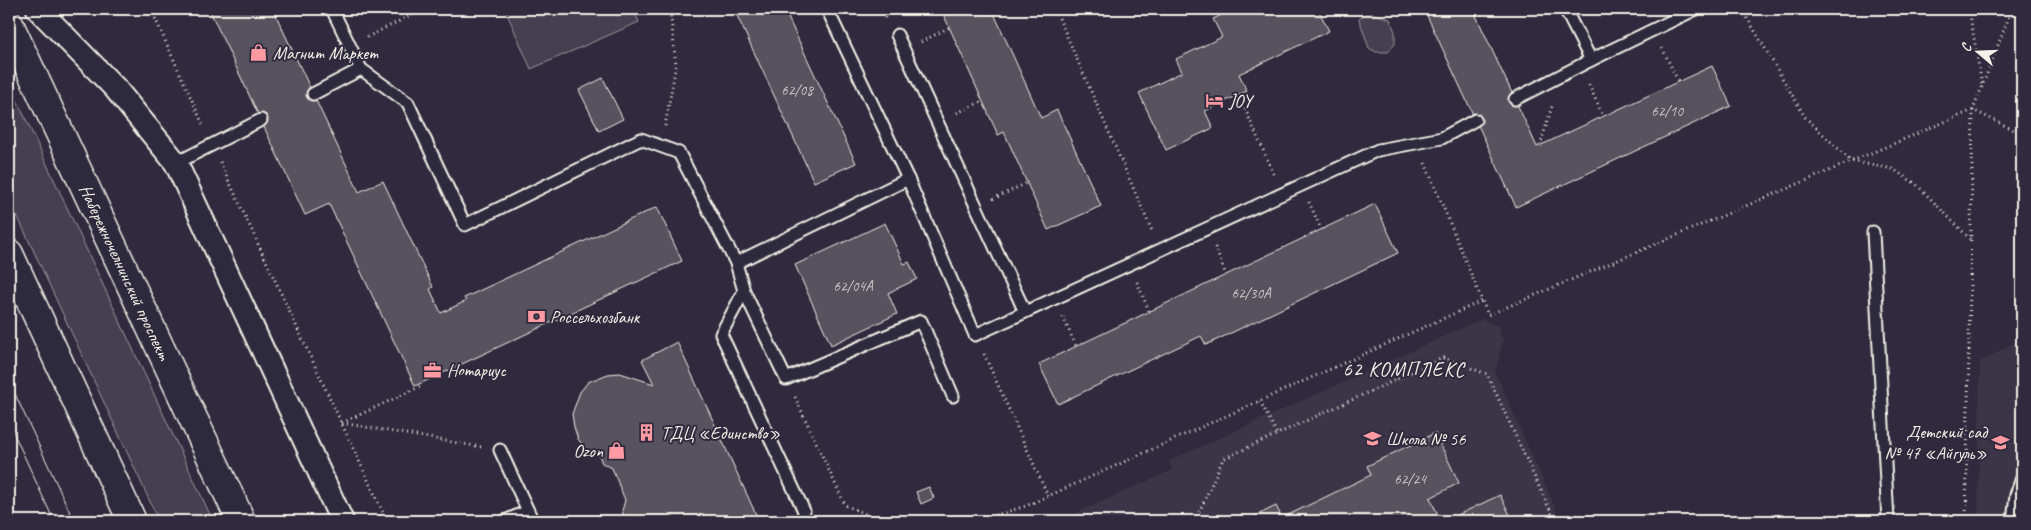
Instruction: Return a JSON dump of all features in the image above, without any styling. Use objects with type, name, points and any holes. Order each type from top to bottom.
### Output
[{"type":"main road","name":"Набережночелнинский проспект","points":[[9,24],[241,521]]},
{"type":"main road","points":[[9,254],[132,521]]},
{"type":"street","points":[[38,9],[115,88],[176,163],[342,521]]},
{"type":"lane","points":[[332,9],[361,69],[408,103],[465,225],[641,139],[661,146],[679,153],[736,263],[744,291],[786,379],[921,321],[953,396]]},
{"type":"lane","points":[[827,9],[908,179],[975,335],[1378,150],[1442,138],[1475,120]]},
{"type":"lane","points":[[1566,9],[1586,62]]},
{"type":"lane","points":[[1515,99],[1586,62],[1696,9]]},
{"type":"lane","points":[[897,35],[1025,312]]},
{"type":"lane","points":[[313,94],[361,69]]},
{"type":"lane","points":[[176,163],[261,120]]},
{"type":"lane","points":[[736,263],[908,179]]},
{"type":"lane","points":[[1873,232],[1888,521]]},
{"type":"lane","points":[[744,291],[721,334],[804,511],[803,521]]},
{"type":"lane","points":[[500,450],[530,516],[505,521]]},
{"type":"lane","points":[[2013,521],[2016,495],[2022,478]]},
{"type":"path","points":[[151,9],[387,521]]},
{"type":"path","points":[[350,46],[424,9]]},
{"type":"path","points":[[661,146],[676,65],[670,9]]},
{"type":"path","points":[[1055,9],[1160,250]]},
{"type":"path","points":[[1476,15],[1488,9]]},
{"type":"path","points":[[1742,9],[1804,117],[1851,161],[1893,169],[1916,184],[1971,240]]},
{"type":"path","points":[[1969,9],[1982,86]]},
{"type":"path","points":[[1966,521],[1973,110],[2012,9]]},
{"type":"path","points":[[904,50],[950,27]]},
{"type":"path","points":[[1653,29],[1678,81]]},
{"type":"path","points":[[1586,62],[1603,116]]},
{"type":"path","points":[[1540,146],[1561,75]]},
{"type":"path","points":[[1239,95],[1282,194]]},
{"type":"path","points":[[937,123],[983,101]]},
{"type":"path","points":[[1417,142],[1488,315],[1973,110],[2022,134]]},
{"type":"path","points":[[976,207],[1027,183]]},
{"type":"path","points":[[1302,185],[1321,229]]},
{"type":"path","points":[[1208,228],[1226,275]]},
{"type":"path","points":[[1129,264],[1149,311]]},
{"type":"path","points":[[1054,298],[1076,346]]},
{"type":"path","points":[[976,521],[1026,506],[1482,301]]},
{"type":"path","points":[[975,335],[1048,496]]},
{"type":"path","points":[[1195,521],[1223,459],[1443,358],[1487,374],[1555,521]]},
{"type":"path","points":[[786,379],[845,505],[882,521]]},
{"type":"path","points":[[341,423],[422,386]]},
{"type":"path","points":[[1260,401],[1277,434]]},
{"type":"path","points":[[341,423],[500,450]]},
{"type":"shaded area","points":[[505,9],[633,9],[639,22],[531,69]]},
{"type":"shaded area","points":[[1368,12],[1390,19],[1395,32],[1395,44],[1388,52],[1376,52],[1369,48],[1359,19]]},
{"type":"shaded area","points":[[9,83],[213,521],[159,521],[9,198]]},
{"type":"shaded area","name":"Школа № 56","points":[[1482,319],[1498,326],[1503,341],[1495,372],[1561,521],[1059,521],[1172,470],[1169,461]]},
{"type":"shaded area","name":"Детский сад № 47 «Айгуль»","points":[[2022,338],[2022,521],[1978,521],[1980,362]]},
{"type":"building","points":[[209,9],[273,9],[359,192],[383,181],[433,287],[430,289],[441,313],[466,301],[464,298],[657,207],[682,261],[415,386],[329,204],[305,215]]},
{"type":"building","points":[[734,9],[784,9],[856,163],[814,182]]},
{"type":"building","points":[[941,9],[992,9],[1041,118],[1057,110],[1101,206],[1048,230],[1004,132],[998,135]]},
{"type":"building","points":[[1234,9],[1318,9],[1329,31],[1239,74],[1247,91],[1205,111],[1213,128],[1166,150],[1139,93],[1182,72],[1176,59],[1222,37],[1213,19]]},
{"type":"building","points":[[1424,9],[1473,9],[1537,147],[1712,66],[1731,106],[1516,207]]},
{"type":"building","points":[[603,78],[623,119],[599,131],[579,90]]},
{"type":"building","points":[[1375,204],[1398,253],[1206,345],[1201,336],[1058,404],[1039,364]]},
{"type":"building","points":[[885,223],[904,264],[909,262],[917,279],[888,293],[897,314],[831,345],[795,265]]},
{"type":"building","name":"ТДЦ «Единство»","points":[[677,342],[759,521],[626,521],[622,511],[625,500],[612,468],[602,463],[599,455],[586,449],[578,439],[572,414],[580,392],[588,382],[608,374],[620,373],[654,384],[642,360]]},
{"type":"building","points":[[1435,433],[1459,483],[1430,498],[1441,521],[1245,521],[1276,506],[1282,518],[1371,475],[1367,466]]},
{"type":"building","points":[[929,487],[934,498],[921,504],[916,492]]},
{"type":"building","points":[[1500,495],[1513,521],[1445,521]]},
{"type":"tram line","points":[[9,381],[74,521]]},
{"type":"tram line","points":[[9,423],[54,521]]},
{"type":"place","name":"Магнит Маркет","points":[[259,53]]},
{"type":"place","name":"JOY","points":[[1215,101]]},
{"type":"place","name":"Россельхозбанк","points":[[536,317]]},
{"type":"place","name":"Нотариус","points":[[433,370]]},
{"type":"place","name":"ТДЦ «Единство»","points":[[647,433]]},
{"type":"place","name":"Школа № 56","points":[[1372,439]]},
{"type":"place","name":"Детский сад № 47 «Айгуль»","points":[[2001,442]]},
{"type":"place","name":"Ozon","points":[[617,451]]},
{"type":"district","name":"62 КОМПЛЕКС","points":[[1404,369]]}]
